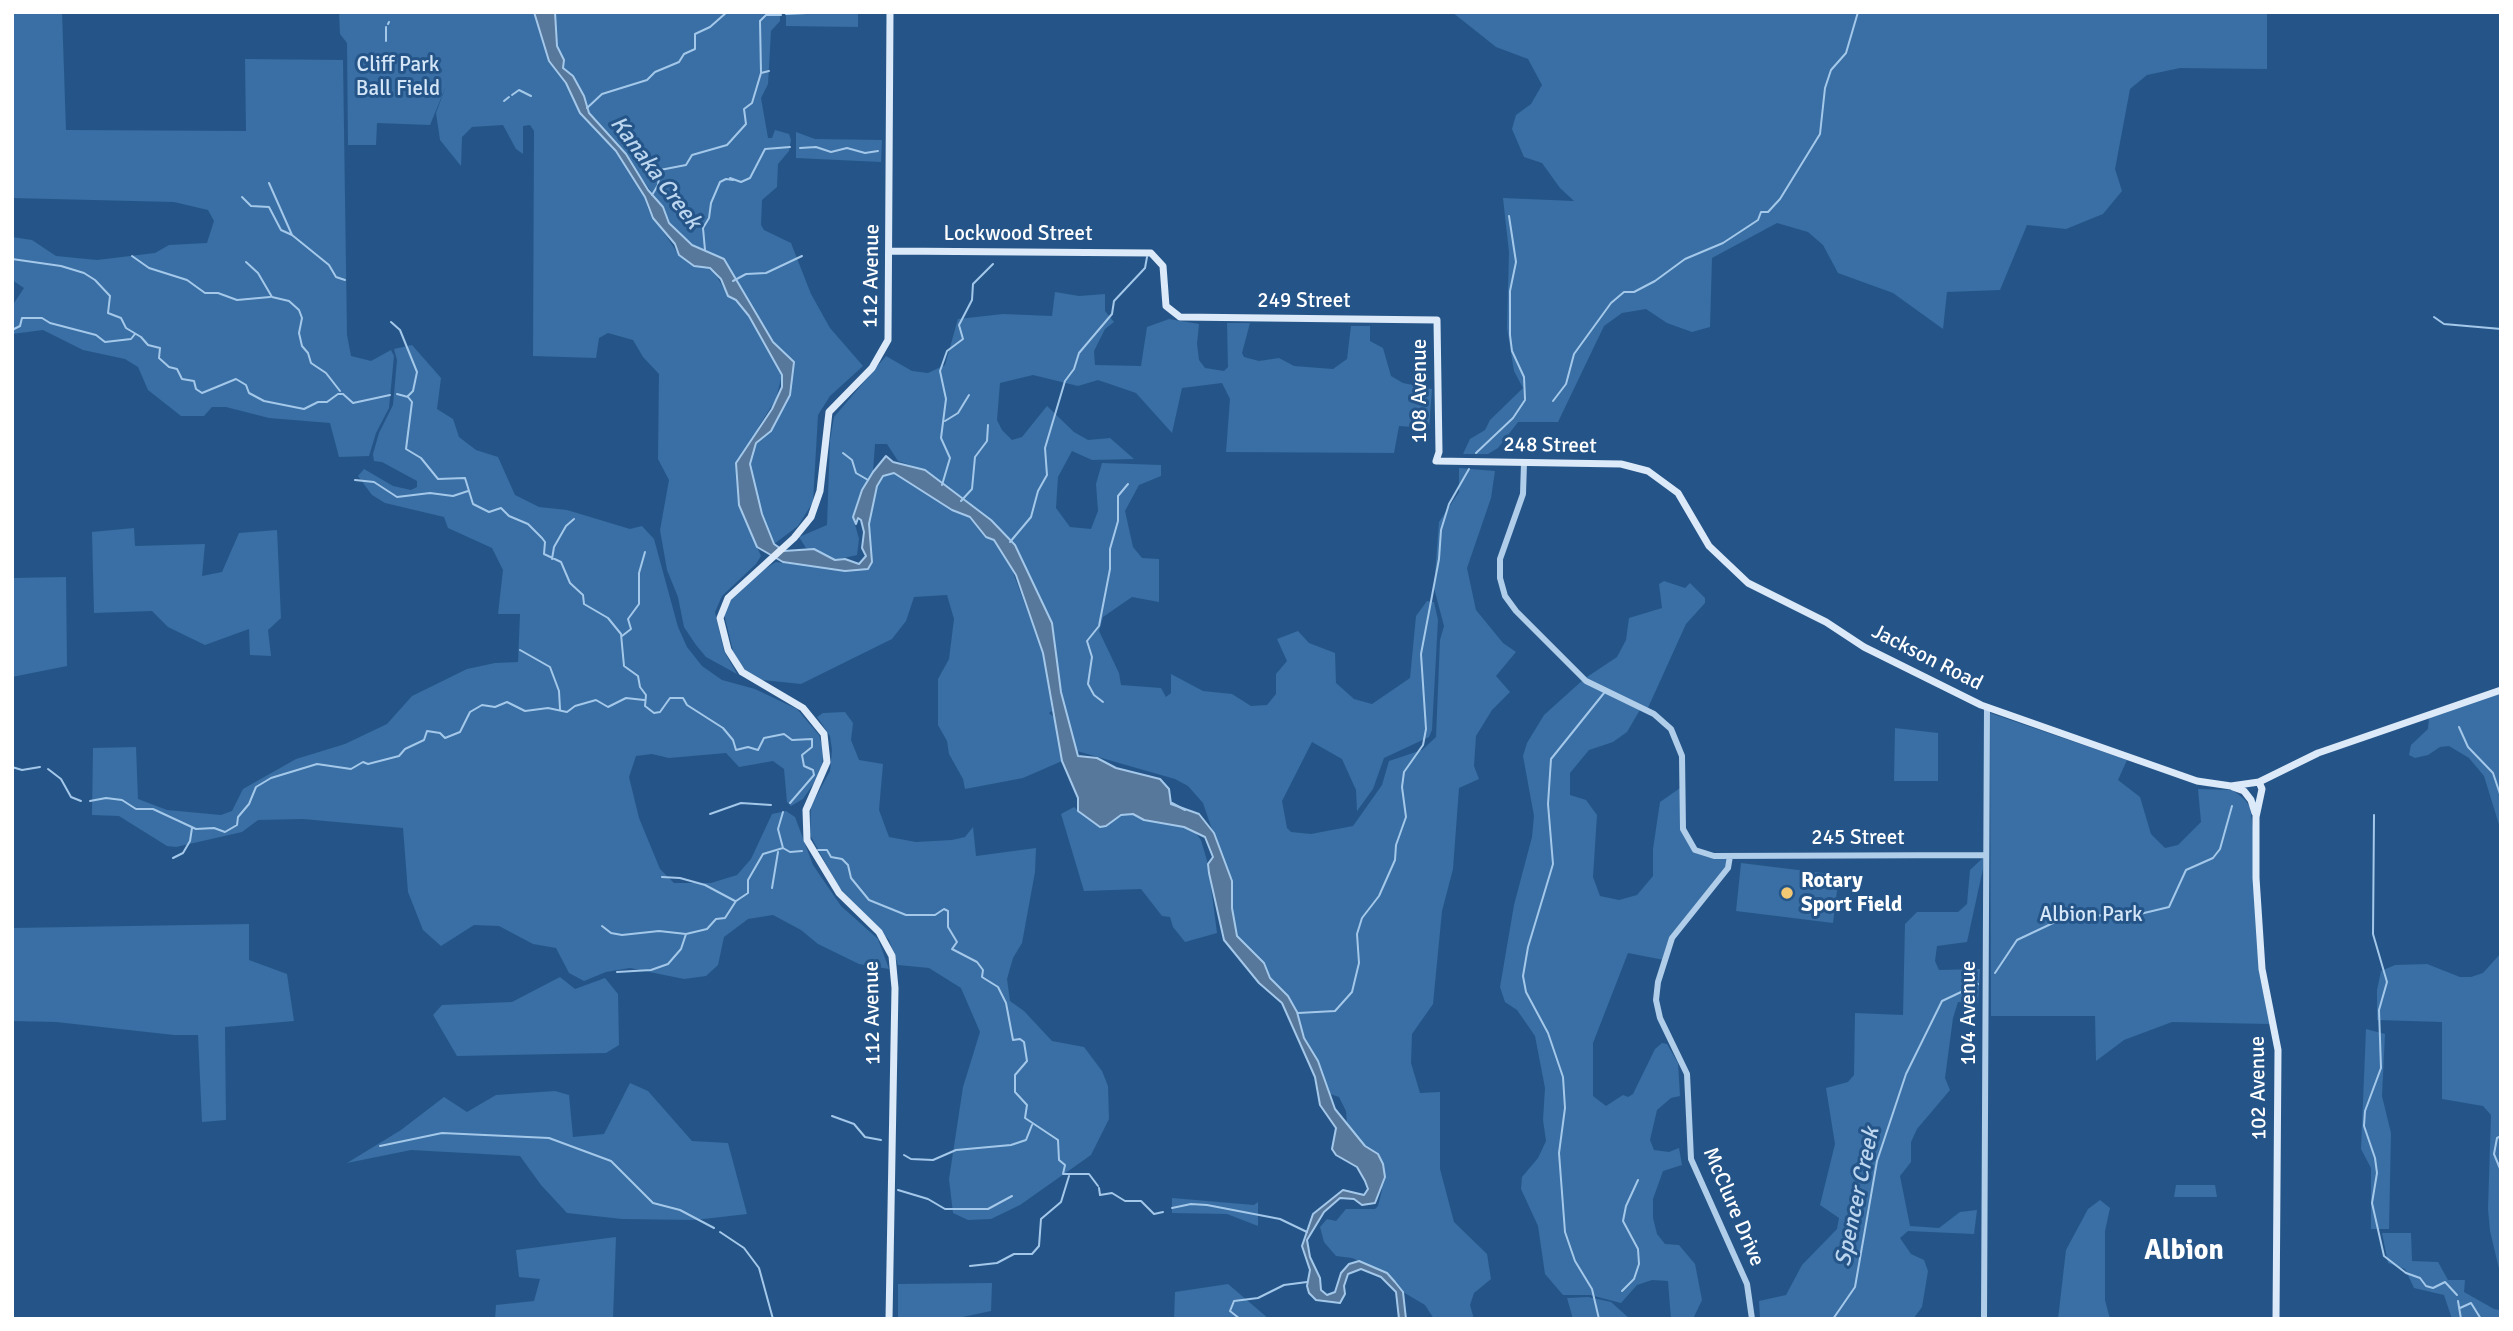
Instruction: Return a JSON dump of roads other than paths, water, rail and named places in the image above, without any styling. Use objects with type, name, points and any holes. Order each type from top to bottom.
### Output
[{"type":"main road","name":"112 Avenue","points":[[889,1319],[893,962],[883,938],[839,894],[807,839],[806,810],[827,762],[824,734],[808,712],[742,672],[729,654],[720,618],[726,601],[805,526],[816,508],[829,412],[872,368],[886,345],[891,251],[890,12]]},
{"type":"main road","name":"Lockwood Street","points":[[891,251],[1152,253],[1161,262],[1164,298],[1171,312]]},
{"type":"main road","name":"249 Street","points":[[1171,312],[1186,318],[1437,320]]},
{"type":"main road","name":"108 Avenue","points":[[1436,461],[1439,452],[1437,320]]},
{"type":"main road","name":"248 Street","points":[[1436,461],[1625,464],[1661,478]]},
{"type":"main road","name":"Jackson Road","points":[[1661,478],[1681,497],[1709,546],[1743,580],[1826,622],[1864,647],[1987,707],[2124,753],[2188,779],[2245,787]]},
{"type":"main road","points":[[2258,792],[2272,776],[2318,753],[2501,690]]},
{"type":"main road","points":[[2245,787],[2258,792]]},
{"type":"main road","points":[[2245,787],[2258,792]]},
{"type":"main road","name":"102 Avenue","points":[[2258,792],[2256,878],[2262,969],[2278,1048],[2276,1319]]},
{"type":"street","points":[[1524,463],[1523,494],[1500,559],[1500,583],[1507,600],[1586,681],[1654,714],[1671,729],[1682,756],[1682,823],[1685,838],[1701,854],[1730,856]]},
{"type":"street","name":"104 Avenue","points":[[1984,1319],[1987,707]]},
{"type":"street","name":"245 Street","points":[[1730,856],[1986,855]]},
{"type":"street","name":"McClure Drive","points":[[1730,856],[1727,869],[1672,938],[1658,982],[1656,1000],[1660,1018],[1687,1074],[1691,1159],[1747,1284],[1752,1319]]},
{"type":"waterway","points":[[587,108],[602,94],[647,80],[655,72],[679,62],[684,54],[695,49],[695,34],[710,27],[727,12]]},
{"type":"waterway","points":[[786,14],[827,12]]},
{"type":"waterway","points":[[1553,401],[1566,384],[1574,354],[1611,303],[1624,292],[1634,292],[1655,281],[1685,259],[1723,243],[1758,220],[1761,212],[1768,212],[1780,199],[1820,134],[1825,88],[1831,70],[1846,53],[1858,12]]},
{"type":"waterway","points":[[652,195],[658,185],[660,170],[686,165],[692,155],[727,145],[746,124],[744,109],[752,103],[761,73],[760,21],[766,15],[781,15]]},
{"type":"waterway","points":[[386,27],[386,41]]},
{"type":"waterway","points":[[761,73],[769,71]]},
{"type":"waterway","points":[[512,95],[519,90],[531,96]]},
{"type":"waterway","points":[[504,101],[509,97]]},
{"type":"waterway","points":[[705,250],[703,228],[709,218],[711,203],[720,182],[733,180],[730,178],[741,182],[750,178],[765,149],[790,147]]},
{"type":"waterway","points":[[800,148],[816,147],[831,152],[847,148],[865,153],[878,151]]},
{"type":"waterway","points":[[269,183],[292,235]]},
{"type":"waterway","points":[[242,197],[251,206],[269,207],[281,230],[292,235],[329,265],[336,277],[345,280]]},
{"type":"waterway","points":[[1509,216],[1516,262],[1510,291],[1510,335],[1512,351],[1524,377],[1525,399]]},
{"type":"waterway","points":[[132,256],[149,268],[187,280],[205,293],[218,293],[237,300],[270,297]]},
{"type":"waterway","points":[[733,281],[746,274],[766,273],[802,256]]},
{"type":"waterway","points":[[1010,542],[1031,517],[1038,491],[1047,475],[1045,448],[1065,381],[1074,369],[1079,353],[1112,314],[1114,301],[1145,268],[1147,257]]},
{"type":"waterway","points":[[12,259],[61,266],[84,273],[95,280],[110,296],[108,313],[121,318],[126,328],[148,345],[160,348],[159,358],[169,367],[177,369],[182,379],[194,381],[196,389],[202,393],[236,379],[246,385],[249,393],[264,401],[304,409],[318,402],[327,402],[338,394],[343,394],[353,403],[390,395]]},
{"type":"waterway","points":[[246,262],[258,273],[272,297],[289,301],[299,310],[302,318],[299,333],[302,346],[311,363],[326,373],[340,391]]},
{"type":"waterway","points":[[942,485],[950,458],[941,438],[946,399],[940,371],[947,351],[963,339],[959,325],[972,300],[973,284],[993,264]]},
{"type":"waterway","points":[[2434,317],[2444,324],[2501,329]]},
{"type":"waterway","points":[[12,330],[20,326],[22,318],[42,318],[50,323],[96,335],[105,342],[131,339],[135,334]]},
{"type":"waterway","points":[[391,322],[400,330],[417,372],[413,391],[408,396]]},
{"type":"waterway","points":[[397,394],[408,397],[412,402],[406,449],[421,458],[438,479],[465,478],[473,504],[489,512],[501,508],[509,516],[528,524],[542,538],[545,542],[544,554],[561,562],[570,583],[583,595],[584,604],[608,618],[621,634],[624,666],[638,676],[640,687],[646,695],[645,706],[654,713],[660,712],[670,698],[683,698],[687,705],[723,728],[733,740],[736,750],[748,747],[758,750],[764,738],[784,734],[792,740],[812,739],[812,747],[802,755],[804,766],[813,770],[814,775],[790,803]]},
{"type":"waterway","points":[[945,421],[958,413],[969,395]]},
{"type":"waterway","points":[[1476,453],[1513,418],[1525,400]]},
{"type":"waterway","points":[[961,501],[972,489],[975,457],[987,441],[988,425]]},
{"type":"waterway","points":[[843,453],[852,460],[856,473],[868,480]]},
{"type":"waterway","points":[[1298,1013],[1335,1011],[1352,992],[1359,963],[1357,934],[1362,918],[1379,896],[1395,860],[1396,845],[1406,817],[1402,787],[1404,772],[1423,745],[1426,729],[1421,654],[1439,559],[1441,530],[1449,504],[1469,469]]},
{"type":"waterway","points":[[355,480],[374,482],[397,497],[430,493],[453,496],[468,491]]},
{"type":"waterway","points":[[1103,702],[1094,695],[1088,684],[1092,657],[1087,641],[1099,626],[1110,569],[1110,549],[1118,521],[1118,496],[1128,484]]},
{"type":"waterway","points":[[552,559],[554,547],[566,526],[574,519]]},
{"type":"waterway","points":[[622,636],[631,629],[628,619],[639,604],[639,573],[645,552]]},
{"type":"waterway","points":[[520,650],[550,667],[559,691],[560,709]]},
{"type":"waterway","points":[[1599,1319],[1592,1289],[1575,1261],[1565,1232],[1559,1153],[1565,1108],[1563,1077],[1548,1033],[1526,992],[1523,976],[1528,947],[1553,864],[1548,804],[1551,759],[1604,693]]},
{"type":"waterway","points":[[90,801],[106,798],[122,800],[136,809],[153,809],[196,829],[214,828],[225,832],[237,825],[238,817],[249,804],[256,787],[271,778],[317,764],[351,769],[363,762],[368,764],[399,756],[405,749],[424,740],[427,731],[440,733],[445,738],[460,732],[470,712],[482,705],[495,707],[507,702],[525,711],[548,708],[567,712],[575,706],[596,700],[608,707],[626,698],[644,700]]},
{"type":"waterway","points":[[2459,727],[2468,747],[2493,773],[2501,797]]},
{"type":"waterway","points":[[12,767],[22,770],[40,767]]},
{"type":"waterway","points":[[48,769],[61,779],[71,797],[81,801]]},
{"type":"waterway","points":[[710,814],[741,803],[771,805]]},
{"type":"waterway","name":"Kanaka Creek","points":[[1172,803],[1185,810]]},
{"type":"waterway","name":"Spencer Creek","points":[[1995,973],[2017,940],[2053,923],[2084,916],[2140,914],[2169,907],[2186,870],[2213,858],[2220,849],[2232,806]]},
{"type":"waterway","points":[[783,812],[778,829],[783,848],[790,852],[802,851]]},
{"type":"waterway","points":[[2374,815],[2373,934],[2387,982],[2379,1010],[2381,1068],[2365,1111],[2364,1126],[2377,1173],[2372,1203],[2384,1256],[2406,1273],[2420,1278],[2426,1286],[2433,1288],[2445,1282],[2457,1295]]},
{"type":"waterway","points":[[173,858],[183,853],[190,841],[192,828]]},
{"type":"waterway","points":[[602,926],[611,933],[622,935],[659,931],[686,934],[707,929],[716,919],[725,918],[736,901],[748,893],[748,880],[763,854],[783,848]]},
{"type":"waterway","points":[[818,850],[827,850],[831,857],[842,859],[848,865],[851,878],[869,900],[906,915],[935,915],[944,909],[948,911],[948,927],[957,942],[952,949],[977,962],[983,970],[982,977],[998,987],[1006,1003],[1013,1040],[1020,1039],[1024,1042],[1027,1061],[1015,1075],[1015,1092],[1027,1105],[1025,1118],[1058,1140],[1059,1160],[1065,1165],[1063,1174],[1089,1174],[1098,1186]]},
{"type":"waterway","points":[[772,888],[778,852]]},
{"type":"waterway","points":[[662,877],[680,878],[705,885],[735,901]]},
{"type":"waterway","points":[[617,972],[651,970],[668,964],[681,949],[686,934]]},
{"type":"waterway","name":"Spencer Creek","points":[[1833,1319],[1855,1287],[1877,1161],[1906,1074],[1942,1001],[1978,984]]},
{"type":"waterway","points":[[832,1116],[854,1124],[865,1137],[881,1140]]},
{"type":"waterway","points":[[904,1155],[911,1159],[933,1160],[956,1150],[1011,1145],[1026,1140],[1032,1125]]},
{"type":"waterway","points":[[380,1146],[442,1133],[549,1138],[611,1161],[653,1203],[680,1210],[714,1228]]},
{"type":"waterway","points":[[2501,1136],[2497,1138],[2494,1154],[2501,1171]]},
{"type":"waterway","points":[[970,1266],[997,1263],[1014,1254],[1032,1254],[1039,1246],[1041,1219],[1061,1202],[1069,1176]]},
{"type":"waterway","points":[[1622,1291],[1634,1279],[1639,1264],[1638,1249],[1623,1221],[1626,1206],[1638,1180]]},
{"type":"waterway","points":[[1099,1188],[1100,1195],[1112,1193],[1125,1201],[1141,1201],[1154,1214],[1163,1212]]},
{"type":"waterway","points":[[898,1190],[928,1199],[945,1209],[988,1209],[1012,1196]]},
{"type":"waterway","points":[[1172,1208],[1191,1204],[1207,1205],[1280,1219],[1307,1232]]},
{"type":"waterway","points":[[2501,1215],[2501,1227]]},
{"type":"waterway","points":[[720,1232],[744,1248],[759,1268],[773,1319]]},
{"type":"waterway","points":[[1240,1319],[1230,1311],[1234,1301],[1258,1298],[1284,1285],[1307,1282]]},
{"type":"waterway","points":[[2458,1301],[2461,1319]]},
{"type":"waterway","points":[[2460,1308],[2471,1303],[2481,1319]]},
{"type":"place","name":"Rotary Sport Field","points":[[1787,893]]},
{"type":"district","name":"Albion","points":[[2184,1252]]},
{"type":"park label","name":"Cliff Park Ball Field","points":[[398,77]]},
{"type":"park label","name":"Albion Park","points":[[2091,915]]}]
